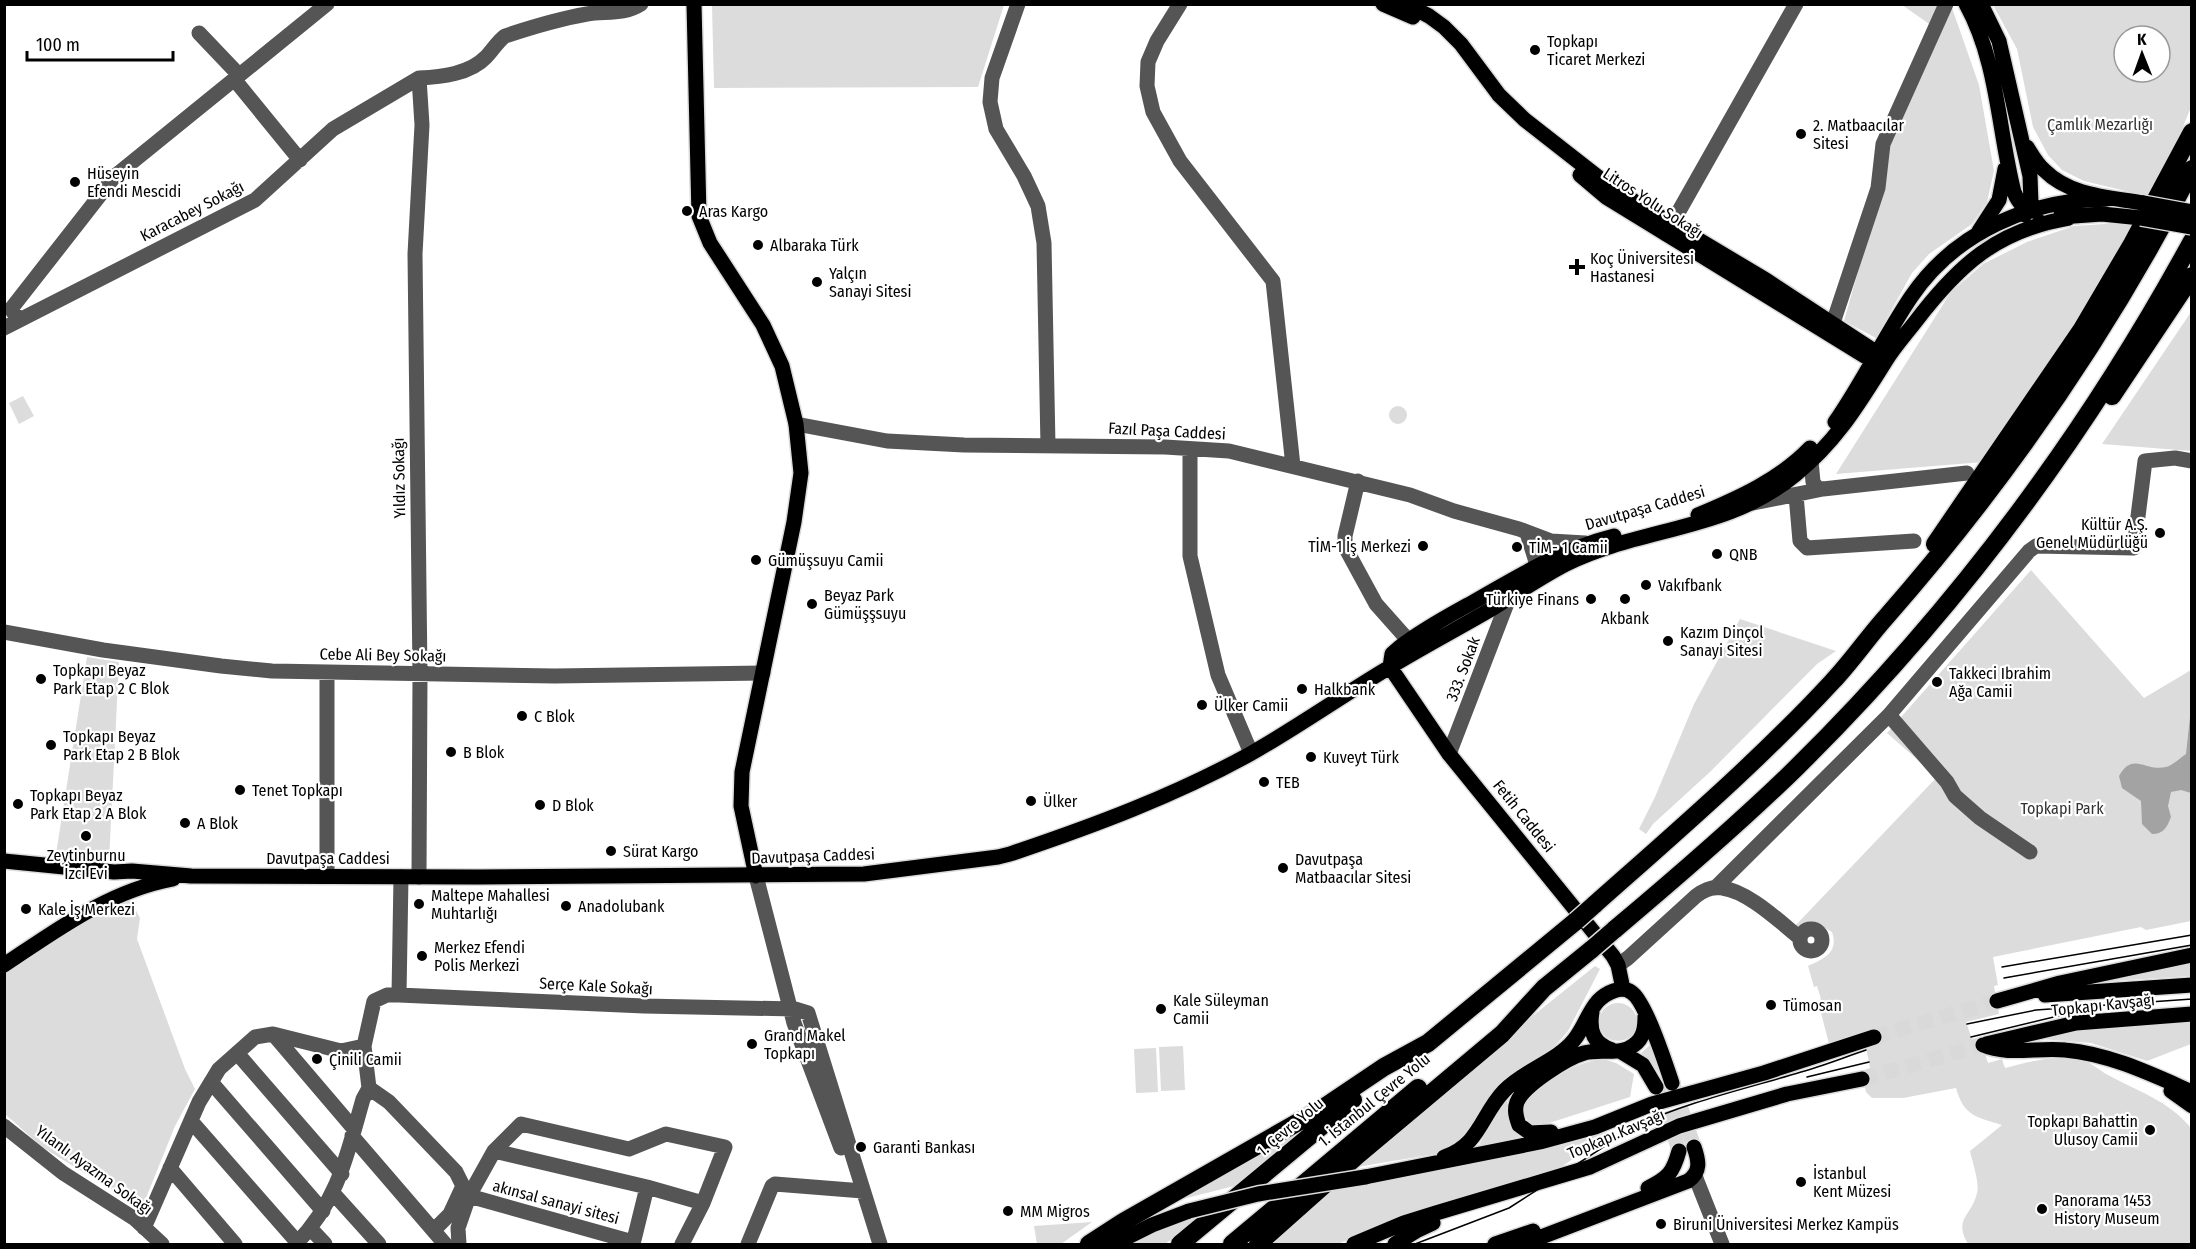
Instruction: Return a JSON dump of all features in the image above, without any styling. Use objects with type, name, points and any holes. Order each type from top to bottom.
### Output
[{"type":"highway","points":[[1886,618],[1912,573],[1941,535],[1970,489],[2082,329],[2132,244],[2192,132]]},
{"type":"highway","points":[[1089,1245],[1123,1222],[1323,1108],[1384,1067],[1428,1042],[1576,921],[1694,815],[1802,713],[1833,681],[1922,577],[1980,503],[2064,385],[2121,298],[2161,230],[2192,169]]},
{"type":"highway","points":[[1258,1245],[1359,1154],[1502,1034],[1544,988],[1719,841],[1798,766],[1889,670],[1960,586],[2041,481],[2127,350],[2192,241]]},
{"type":"highway","points":[[2041,481],[2062,466],[2075,451],[2192,276]]},
{"type":"highway","name":"1. İstanbul Çevre Yolu","points":[[1232,1245],[1405,1098],[1544,988]]},
{"type":"highway","name":"1. Çevre Yolu","points":[[1180,1245],[1336,1114],[1428,1042]]},
{"type":"main road","points":[[694,4],[699,216],[710,243],[763,325],[782,366],[796,424],[801,473],[794,522],[742,772],[741,806],[756,876]]},
{"type":"main road","name":"Litros Yolu Sokağı","points":[[1383,4],[1426,20]]},
{"type":"main road","name":"Litros Yolu Sokağı","points":[[1406,4],[1454,48],[1494,101],[1606,197],[1669,229],[1833,323],[1879,360]]},
{"type":"main road","points":[[1966,4],[1988,55],[2014,192],[2021,204],[2029,210],[2069,218],[2142,210],[2192,212]]},
{"type":"main road","points":[[1949,280],[1969,254],[2014,226],[2029,210],[2032,196],[2022,140],[1999,41],[1981,4]]},
{"type":"main road","points":[[2022,140],[2042,170],[2076,190],[2192,227]]},
{"type":"main road","points":[[1977,234],[1999,200],[2007,157]]},
{"type":"main road","name":"Davutpaşa Caddesi","points":[[4,861],[114,872],[132,871],[191,876],[756,876],[864,874],[998,857],[1095,825],[1251,753],[1390,667],[1568,563],[1615,545],[1721,517],[1750,504],[1794,477],[1846,424],[1923,281],[1952,253],[1977,234],[2029,210],[2085,199],[2108,199]]},
{"type":"main road","name":"Davutpaşa Caddesi","points":[[1390,667],[1392,654],[1408,640],[1537,565],[1585,543],[1694,516],[1761,486],[1805,453],[1832,426],[1879,360],[1949,280],[1984,251],[2011,236],[2052,221],[2069,218]]},
{"type":"main road","name":"Litros Yolu Sokağı","points":[[1669,229],[1879,360]]},
{"type":"main road","points":[[1456,628],[1467,614],[1523,580],[1537,565]]},
{"type":"main road","name":"Fetih Caddesi","points":[[1390,667],[1449,754],[1613,956],[1618,965],[1623,989]]},
{"type":"main road","points":[[103,902],[117,886],[114,872]]},
{"type":"main road","name":"Davutpaşa Caddesi","points":[[4,965],[103,902],[157,882],[191,876]]},
{"type":"main road","name":"Topkapı Kavşağı","points":[[2192,955],[2060,983],[1997,1001],[2037,995],[2192,985]]},
{"type":"main road","points":[[1107,1245],[1189,1210],[1242,1197],[1407,1170],[1449,1155],[1465,1145],[1476,1134],[1504,1092],[1568,1046],[1598,1001],[1612,992],[1623,989],[1633,993],[1645,1013],[1672,1083]]},
{"type":"main road","points":[[1592,1012],[1590,1028],[1594,1036],[1604,1047],[1617,1051],[1642,1065],[1656,1087]]},
{"type":"main road","points":[[1621,1115],[1537,1134],[1519,1125],[1516,1108],[1523,1092],[1572,1058],[1584,1053],[1617,1051],[1635,1045],[1645,1028],[1645,1013]]},
{"type":"main road","name":"Topkapı Kavşağı","points":[[2144,1072],[2082,1052],[2050,1048],[2001,1050],[1983,1045],[2076,1023],[2192,1014]]},
{"type":"main road","name":"Topkapı Kavşağı","points":[[1407,1170],[1540,1142],[1594,1127],[1652,1104],[1764,1073],[1874,1037]]},
{"type":"main road","points":[[2144,1072],[2192,1092]]},
{"type":"main road","points":[[2144,1072],[2192,1106]]},
{"type":"main road","name":"Topkapı Kavşağı","points":[[1354,1245],[1404,1223],[1590,1167],[1679,1126],[1787,1094],[1862,1079]]},
{"type":"main road","points":[[1495,1245],[1665,1180],[1686,1149],[1692,1179],[1523,1245]]},
{"type":"main road","points":[[1395,1245],[1416,1230],[1519,1194],[1539,1182]]},
{"type":"main road","points":[[1114,1245],[1137,1232]]},
{"type":"street","points":[[19,321],[11,309],[115,176],[327,4]]},
{"type":"street","name":"Karacabey Sokağı","points":[[4,328],[255,200],[333,129],[419,78],[436,77],[471,68],[485,59],[498,41],[524,30],[590,14],[629,10],[642,4]]},
{"type":"street","points":[[1018,4],[992,78],[990,102],[996,129],[1024,176],[1038,206],[1044,243],[1048,446]]},
{"type":"street","points":[[1180,4],[1157,41],[1148,62],[1147,86],[1153,112],[1180,161],[1274,281],[1293,466]]},
{"type":"street","points":[[1669,229],[1796,4]]},
{"type":"street","points":[[1833,323],[1878,188],[1883,144],[1946,4]]},
{"type":"street","points":[[199,33],[300,160]]},
{"type":"street","name":"Yıldız Sokağı","points":[[419,78],[422,125],[415,254],[420,674],[419,877]]},
{"type":"street","name":"Fazıl Paşa Caddesi","points":[[796,424],[887,441],[964,445],[1190,448],[1229,451],[1410,495],[1551,541],[1569,544],[1585,543]]},
{"type":"street","points":[[1190,448],[1190,556],[1218,675],[1251,753]]},
{"type":"street","points":[[1715,888],[1889,715],[2029,550],[2036,546],[2134,548],[2145,461],[2175,458],[2192,461]]},
{"type":"street","points":[[1811,461],[1813,482],[1816,488],[1823,489]]},
{"type":"street","points":[[1750,504],[1823,489],[1967,473]]},
{"type":"street","points":[[1358,481],[1344,536],[1345,547],[1376,604],[1408,640]]},
{"type":"street","points":[[1796,495],[1800,541],[1807,548],[1914,541]]},
{"type":"street","points":[[1527,533],[1537,565]]},
{"type":"street","name":"333. Sokak","points":[[1449,754],[1509,598]]},
{"type":"street","name":"Cebe Ali Bey Sokağı","points":[[4,632],[103,650],[221,666],[327,673],[567,676],[763,674]]},
{"type":"street","points":[[327,673],[327,876]]},
{"type":"street","points":[[1889,715],[1947,782],[1955,796],[1980,818],[2030,852]]},
{"type":"street","points":[[756,876],[791,1011],[795,1009],[808,1013],[880,1245]]},
{"type":"street","points":[[399,995],[401,877]]},
{"type":"street","points":[[1618,965],[1696,896],[1705,890],[1715,888],[1742,895],[1800,938]]},
{"type":"street","name":"Serçe Kale Sokağı","points":[[297,1244],[323,1211],[342,1174],[363,1099],[369,1088],[364,1046],[374,1001],[387,995],[399,995],[791,1011]]},
{"type":"street","points":[[273,1034],[434,1230],[459,1244]]},
{"type":"street","points":[[144,1228],[199,1102],[219,1069],[255,1037],[273,1034],[341,1051],[364,1046]]},
{"type":"street","points":[[237,1053],[342,1174]]},
{"type":"street","points":[[211,1082],[323,1211]]},
{"type":"street","points":[[369,1088],[389,1102],[456,1172],[463,1186],[450,1214],[434,1230]]},
{"type":"street","points":[[190,1120],[297,1244]]},
{"type":"street","points":[[459,1244],[458,1228],[470,1196],[494,1151],[521,1124],[629,1149],[666,1134],[725,1147],[703,1203],[682,1245]]},
{"type":"street","name":"Yılanlı Ayazma Sokağı","points":[[4,1126],[63,1173],[135,1219],[162,1245]]},
{"type":"street","points":[[494,1151],[647,1187],[703,1203]]},
{"type":"street","points":[[170,1168],[235,1245]]},
{"type":"street","points":[[1692,1179],[1714,1245]]},
{"type":"street","points":[[1692,1179],[1722,1245]]},
{"type":"street","points":[[748,1245],[771,1186],[775,1184],[863,1191]]},
{"type":"street","points":[[633,1243],[647,1187]]},
{"type":"street","points":[[333,1193],[379,1245]]},
{"type":"street","name":"akınsal sanayi sitesi","points":[[470,1196],[633,1243]]},
{"type":"street","points":[[310,1228],[325,1245]]},
{"type":"green space","points":[[712,5],[1004,5],[978,87],[714,88]]},
{"type":"green space","points":[[1902,5],[1951,5],[1979,85],[1994,171],[1987,202],[1972,224],[1929,254],[1912,273],[1876,338],[1844,321],[1891,138],[1935,28]]},
{"type":"green space","name":"Çamlık Mezarlığı","points":[[1993,5],[2191,5],[2191,107],[2165,171],[2151,197],[2084,181],[2062,170],[2048,155],[2033,127],[2017,49]]},
{"type":"green space","points":[[2120,223],[2136,225],[2117,260],[1983,462],[1836,474],[1951,292],[1983,264],[2027,242],[2074,226]]},
{"type":"green space","points":[[2191,312],[2191,451],[2102,444]]},
{"type":"green space","points":[[23,396],[34,416],[19,424],[9,403]]},
{"type":"green space","points":[[1398,406],[1404,409],[1407,415],[1404,421],[1398,424],[1392,421],[1389,415],[1392,409]]},
{"type":"green space","name":"Topkapi Park","points":[[2031,570],[2144,698],[2191,670],[2191,921],[2146,930],[2141,927],[1993,957],[1998,985],[1994,986],[1999,1014],[1966,1022],[1972,1039],[1980,1037],[1988,1063],[2002,1059],[2005,1068],[2050,1059],[2082,1060],[2152,1097],[2182,1118],[2191,1128],[2191,1244],[1968,1244],[1962,1228],[1978,1189],[1970,1151],[2002,1125],[1985,1120],[1967,1110],[1956,1088],[1903,1098],[1872,1098],[1866,1092],[1861,1071],[1870,1068],[1866,1047],[1877,1045],[1874,1032],[1829,1044],[1818,1001],[1821,999],[1817,986],[1814,987],[1808,966],[1819,961],[1832,950],[1834,939],[1832,932],[1815,925],[1798,931],[1793,928],[1937,777],[1887,733]]},
{"type":"green space","points":[[1740,619],[1836,651],[1817,664],[1710,772],[1653,824],[1646,834],[1639,829],[1694,704]]},
{"type":"green space","points":[[87,657],[119,662],[109,861],[56,854]]},
{"type":"green space","points":[[120,899],[131,901],[140,918],[137,939],[185,1069],[195,1089],[175,1126],[142,1208],[42,1147],[5,1114],[5,971]]},
{"type":"green space","points":[[2191,960],[2191,976],[2081,983]]},
{"type":"green space","points":[[1595,966],[1600,969],[1568,1031],[1554,1047],[1528,1064],[1472,1131],[1441,1153],[1357,1167],[1464,1071]]},
{"type":"green space","points":[[1618,1003],[1631,1009],[1637,1022],[1631,1035],[1618,1041],[1605,1035],[1599,1022],[1605,1009]]},
{"type":"green space","points":[[2188,1019],[2191,1025],[2191,1044],[2147,1061],[2091,1043],[2041,1039],[2075,1030]]},
{"type":"green space","points":[[1651,1044],[1661,1075],[1641,1053]]},
{"type":"green space","points":[[1183,1046],[1185,1090],[1161,1091],[1159,1047]]},
{"type":"green space","points":[[1156,1048],[1158,1092],[1136,1093],[1134,1049]]},
{"type":"green space","points":[[1603,1059],[1616,1063],[1634,1074],[1630,1097],[1543,1125],[1530,1124],[1523,1110],[1528,1096],[1573,1068]]},
{"type":"green space","points":[[1507,1100],[1509,1122],[1522,1136],[1478,1147],[1504,1101]]},
{"type":"green space","points":[[1335,1106],[1238,1185],[1175,1201]]},
{"type":"green space","points":[[1607,1131],[1608,1134],[1560,1168],[1388,1222],[1338,1244],[1266,1244],[1321,1193],[1517,1155]]},
{"type":"green space","points":[[1205,1214],[1165,1244],[1128,1244],[1140,1237]]},
{"type":"green space","points":[[1092,1222],[1061,1244],[1037,1244],[1034,1226]]},
{"type":"shaded area","points":[[2191,708],[2191,793],[2181,790],[2171,792],[2168,806],[2170,821],[2162,831],[2152,834],[2142,824],[2141,801],[2122,788],[2119,776],[2124,769],[2134,763],[2159,768],[2166,767],[2186,754]]},
{"type":"tunnel","points":[[1874,1037],[1997,1001]]},
{"type":"tunnel","points":[[1862,1079],[1983,1045]]},
{"type":"tunnel","points":[[1673,1085],[1694,1147]]},
{"type":"tunnel","points":[[1658,1090],[1679,1151]]},
{"type":"tram line","points":[[2002,967],[2192,935]]},
{"type":"tram line","points":[[2004,978],[2192,945]]},
{"type":"tram line","points":[[1967,1024],[2036,1010],[2192,999]]},
{"type":"tram line","points":[[1971,1037],[2062,1015]]},
{"type":"tram line","points":[[1415,1244],[1509,1208],[1636,1126],[1656,1117],[1697,1102],[1809,1070],[1866,1050]]},
{"type":"tram line","points":[[1807,1077],[1869,1062]]},
{"type":"place","name":"Topkapı Ticaret Merkezi","points":[[1535,50]]},
{"type":"place","name":"2. Matbaacılar Sitesi","points":[[1801,134]]},
{"type":"place","name":"Hüseyin Efendi Mescidi","points":[[75,182]]},
{"type":"place","name":"Aras Kargo","points":[[687,211]]},
{"type":"place","name":"Albaraka Türk","points":[[758,245]]},
{"type":"place","name":"Koç Üniversitesi Hastanesi","points":[[1577,267]]},
{"type":"place","name":"Yalçın Sanayi Sitesi","points":[[817,282]]},
{"type":"place","name":"Kültür A.Ş. Genel Müdürlüğü","points":[[2160,533]]},
{"type":"place","name":"TİM-1 İş Merkezi","points":[[1423,546]]},
{"type":"place","name":"TİM- 1 Camii","points":[[1517,547]]},
{"type":"place","name":"QNB","points":[[1717,554]]},
{"type":"place","name":"Gümüşsuyu Camii","points":[[756,560]]},
{"type":"place","name":"Vakıfbank","points":[[1646,585]]},
{"type":"place","name":"Türkiye Finans","points":[[1591,599]]},
{"type":"place","name":"Akbank","points":[[1625,599]]},
{"type":"place","name":"Beyaz Park Gümüşşsuyu","points":[[812,604]]},
{"type":"place","name":"Kazım Dinçol Sanayi Sitesi","points":[[1668,641]]},
{"type":"place","name":"Topkapı Beyaz Park Etap 2 C Blok","points":[[41,679]]},
{"type":"place","name":"Takkeci Ibrahim Ağa Camii","points":[[1937,682]]},
{"type":"place","name":"Halkbank","points":[[1302,689]]},
{"type":"place","name":"Ülker Camii","points":[[1202,705]]},
{"type":"place","name":"C Blok","points":[[522,716]]},
{"type":"place","name":"Topkapı Beyaz Park Etap 2 B Blok","points":[[51,745]]},
{"type":"place","name":"B Blok","points":[[451,752]]},
{"type":"place","name":"Kuveyt Türk","points":[[1311,757]]},
{"type":"place","name":"TEB","points":[[1264,782]]},
{"type":"place","name":"Tenet Topkapı","points":[[240,790]]},
{"type":"place","name":"Ülker","points":[[1031,801]]},
{"type":"place","name":"Topkapı Beyaz Park Etap 2 A Blok","points":[[18,804]]},
{"type":"place","name":"D Blok","points":[[540,805]]},
{"type":"place","name":"A Blok","points":[[185,823]]},
{"type":"place","name":"Zeytinburnu İzci Evi","points":[[86,836]]},
{"type":"place","name":"Sürat Kargo","points":[[611,851]]},
{"type":"place","name":"Davutpaşa Matbaacılar Sitesi","points":[[1283,868]]},
{"type":"place","name":"Maltepe Mahallesi Muhtarlığı","points":[[419,904]]},
{"type":"place","name":"Anadolubank","points":[[566,906]]},
{"type":"place","name":"Kale İş Merkezi","points":[[26,909]]},
{"type":"place","name":"Merkez Efendi Polis Merkezi","points":[[422,956]]},
{"type":"place","name":"Tümosan","points":[[1771,1005]]},
{"type":"place","name":"Kale Süleyman Camii","points":[[1161,1009]]},
{"type":"place","name":"Grand Makel Topkapı","points":[[752,1044]]},
{"type":"place","name":"Çinili Camii","points":[[317,1059]]},
{"type":"place","name":"Topkapı Bahattin Ulusoy Camii","points":[[2150,1130]]},
{"type":"place","name":"Garanti Bankası","points":[[861,1147]]},
{"type":"place","name":"İstanbul Kent Müzesi","points":[[1801,1182]]},
{"type":"place","name":"Panorama 1453 History Museum","points":[[2042,1209]]},
{"type":"place","name":"MM Migros","points":[[1008,1211]]},
{"type":"place","name":"Biruni Üniversitesi Merkez Kampüs","points":[[1661,1224]]}]
